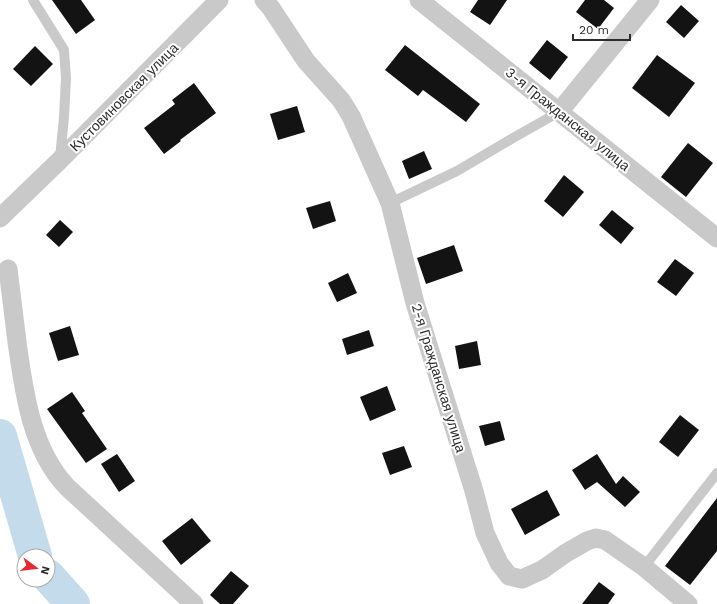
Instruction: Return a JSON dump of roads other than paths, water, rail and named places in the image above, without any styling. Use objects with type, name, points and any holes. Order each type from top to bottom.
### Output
[{"type":"street","name":"Кустовиновская улица","points":[[0,218],[60,161],[219,0]]},
{"type":"street","name":"2-я Гражданская улица","points":[[264,0],[271,8],[306,61],[341,100],[351,116],[390,203],[415,303],[474,492],[485,533],[499,563],[509,576],[522,579],[542,570],[566,553],[587,541],[596,538],[605,540],[644,567],[688,604]]},
{"type":"street","name":"3-я Гражданская улица","points":[[419,0],[717,238]]},
{"type":"street","points":[[559,112],[650,0]]},
{"type":"street","points":[[8,269],[26,400],[38,439],[50,466],[57,477],[194,604]]},
{"type":"lane","points":[[32,0],[64,50],[66,78],[60,161]]},
{"type":"lane","points":[[390,203],[457,171],[559,112]]},
{"type":"lane","points":[[644,567],[717,474]]},
{"type":"waterway","points":[[0,436],[33,548]]},
{"type":"waterway","points":[[56,585],[73,604]]}]
